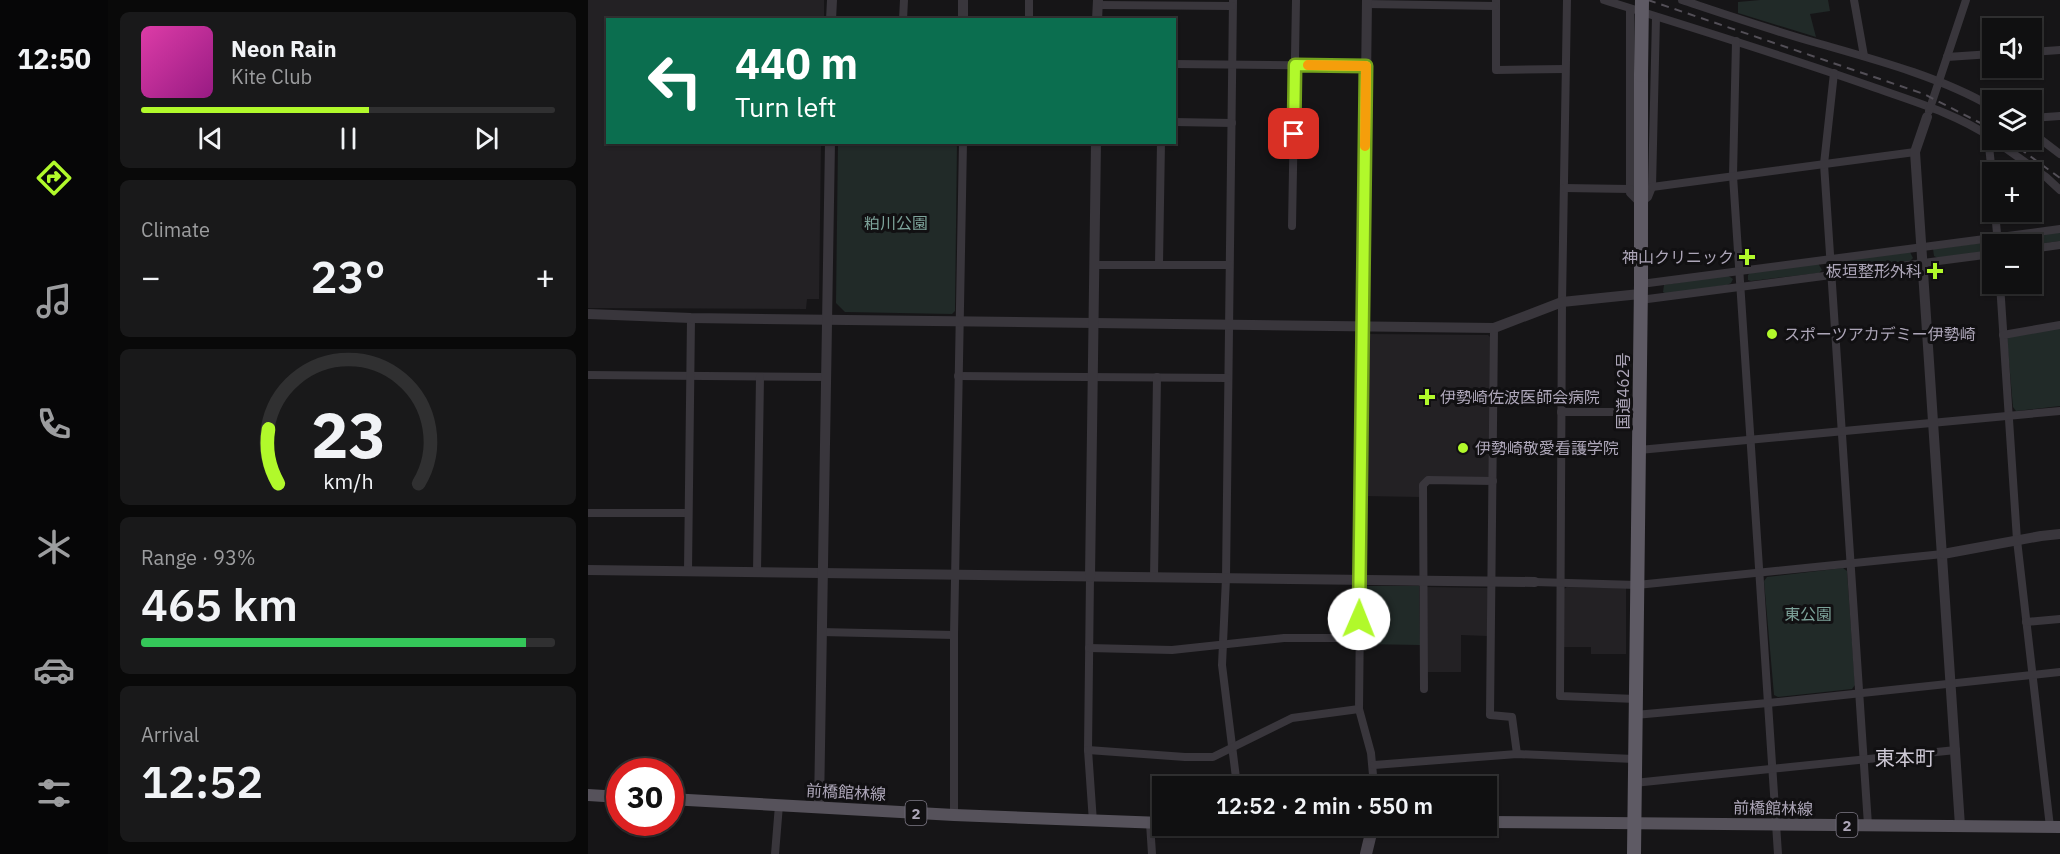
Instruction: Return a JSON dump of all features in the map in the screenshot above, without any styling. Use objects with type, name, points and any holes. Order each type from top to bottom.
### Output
[{"type":"highway","name":"国道462号","points":[[1634,854],[1642,0]]},
{"type":"main road","points":[[588,795],[606,796]]},
{"type":"main road","name":"前橋館林線","points":[[684,801],[1093,822],[1152,823]]},
{"type":"main road","name":"前橋館林線","points":[[1497,822],[2055,827]]},
{"type":"main road","points":[[1366,854],[1370,836]]},
{"type":"street","points":[[831,18],[832,0]]},
{"type":"street","points":[[903,18],[904,0]]},
{"type":"street","points":[[963,0],[963,18]]},
{"type":"street","points":[[1029,0],[1029,18]]},
{"type":"street","points":[[1292,226],[1296,0]]},
{"type":"street","points":[[1567,0],[1562,302],[1560,696],[1636,699]]},
{"type":"street","points":[[1604,0],[1834,73],[1929,112],[1966,123],[1982,133]]},
{"type":"street","points":[[1682,0],[1864,56],[1940,82],[1982,102]]},
{"type":"street","points":[[1854,0],[1864,56]]},
{"type":"street","points":[[1960,826],[1915,152],[1966,0]]},
{"type":"street","points":[[1097,18],[1098,2],[1232,3],[1226,578],[1222,665],[1236,776]]},
{"type":"street","points":[[1374,776],[1374,765],[1359,709],[1367,2],[1495,3],[1496,70],[1565,69]]},
{"type":"street","points":[[1630,9],[1630,193],[1640,203],[1648,197],[1652,187],[1656,17]]},
{"type":"street","points":[[1736,41],[1733,176],[1778,854]]},
{"type":"street","points":[[2042,51],[2060,50]]},
{"type":"street","points":[[1947,57],[1982,55]]},
{"type":"street","points":[[1176,64],[1366,66]]},
{"type":"street","points":[[1834,73],[1824,164],[1868,825]]},
{"type":"street","points":[[2042,117],[2060,116]]},
{"type":"street","points":[[1176,122],[1232,123]]},
{"type":"street","points":[[2042,140],[2060,154]]},
{"type":"street","points":[[819,807],[830,144]]},
{"type":"street","points":[[954,815],[954,635],[963,144]]},
{"type":"street","points":[[1093,822],[1088,750],[1096,144]]},
{"type":"street","points":[[1159,264],[1161,144]]},
{"type":"street","points":[[2008,150],[2060,190]]},
{"type":"street","points":[[1652,187],[1915,152]]},
{"type":"street","points":[[1564,188],[1630,189]]},
{"type":"street","points":[[2032,234],[2060,229]]},
{"type":"street","points":[[1640,293],[1740,270],[1922,246],[1982,241]]},
{"type":"street","points":[[2042,247],[2060,244]]},
{"type":"street","points":[[588,314],[691,318],[1494,328],[1562,302],[1640,293],[1741,286],[1982,255]]},
{"type":"street","points":[[1094,265],[1229,266]]},
{"type":"street","points":[[2001,294],[2017,540],[2032,675],[2055,827]]},
{"type":"street","points":[[688,571],[691,318]]},
{"type":"street","points":[[2003,335],[2060,325]]},
{"type":"street","points":[[1494,328],[1490,715],[1512,717],[1517,754]]},
{"type":"street","points":[[588,375],[826,377]]},
{"type":"street","points":[[958,375],[1227,378]]},
{"type":"street","points":[[757,572],[760,377]]},
{"type":"street","points":[[1154,578],[1157,377]]},
{"type":"street","points":[[1639,450],[2060,411]]},
{"type":"street","points":[[1561,412],[1639,412]]},
{"type":"street","points":[[1424,689],[1423,485],[1428,480],[1493,480]]},
{"type":"street","points":[[588,513],[688,513]]},
{"type":"street","points":[[588,570],[1637,585],[1943,554],[2060,534]]},
{"type":"street","points":[[2026,622],[2060,619]]},
{"type":"street","points":[[821,632],[954,635]]},
{"type":"street","points":[[1089,648],[1172,650],[1284,639],[1359,638]]},
{"type":"street","points":[[1635,715],[2060,672]]},
{"type":"street","points":[[1088,750],[1213,757],[1292,718],[1359,709]]},
{"type":"street","points":[[1634,783],[1956,750]]},
{"type":"street","points":[[1374,765],[1517,754],[1634,759]]},
{"type":"street","points":[[775,854],[779,805]]},
{"type":"street","points":[[1152,854],[1154,836]]},
{"type":"shaded area","points":[[588,0],[824,0],[824,18],[606,18],[606,144],[821,144],[819,299],[807,299],[806,309],[588,308]]},
{"type":"shaded area","points":[[1370,334],[1488,335],[1492,339],[1490,477],[1426,479],[1420,497],[1364,496],[1366,337]]},
{"type":"shaded area","points":[[1427,587],[1488,588],[1487,636],[1461,635],[1461,672],[1427,672]]},
{"type":"shaded area","points":[[1567,587],[1626,588],[1626,654],[1591,654],[1591,647],[1562,647],[1562,590]]},
{"type":"green space","points":[[1828,0],[1830,11],[1810,14],[1816,37],[1738,13],[1738,2]]},
{"type":"green space","name":"粕川公園","points":[[838,144],[957,144],[955,311],[952,314],[845,312],[836,303]]},
{"type":"green space","points":[[2060,231],[2060,241],[2042,243],[2042,234],[2039,234]]},
{"type":"green space","points":[[1982,243],[1982,252],[1938,258],[1934,256],[1933,249]]},
{"type":"green space","points":[[1910,252],[1913,258],[1910,261],[1842,270],[1839,268],[1839,261]]},
{"type":"green space","points":[[1818,263],[1822,270],[1819,273],[1748,280],[1748,275],[1752,271]]},
{"type":"green space","points":[[1727,275],[1733,279],[1727,285],[1667,294],[1663,292],[1664,285]]},
{"type":"green space","points":[[2060,328],[2060,406],[2016,411],[2013,407],[2007,339],[2010,336]]},
{"type":"green space","name":"東公園","points":[[1843,568],[1847,571],[1855,685],[1852,689],[1778,697],[1774,695],[1764,581],[1767,577]]},
{"type":"green space","points":[[1366,586],[1419,586],[1420,645],[1362,644]]},
{"type":"railway","points":[[1648,0],[1924,94],[1982,124]]},
{"type":"railway","points":[[2022,150],[2060,178]]},
{"type":"slow traffic","points":[[1308,65],[1366,66],[1365,146]]},
{"type":"place","name":"神山クリニック","points":[[1747,257]]},
{"type":"place","name":"板垣整形外科","points":[[1935,271]]},
{"type":"place","name":"スポーツアカデミー伊勢崎","points":[[1772,334]]},
{"type":"place","name":"伊勢崎佐波医師会病院","points":[[1427,397]]},
{"type":"place","name":"伊勢崎敬愛看護学院","points":[[1463,448]]},
{"type":"district","name":"東本町","points":[[1905,757]]},
{"type":"route","points":[[1294,134],[1295,65],[1366,66],[1359,619]]}]
